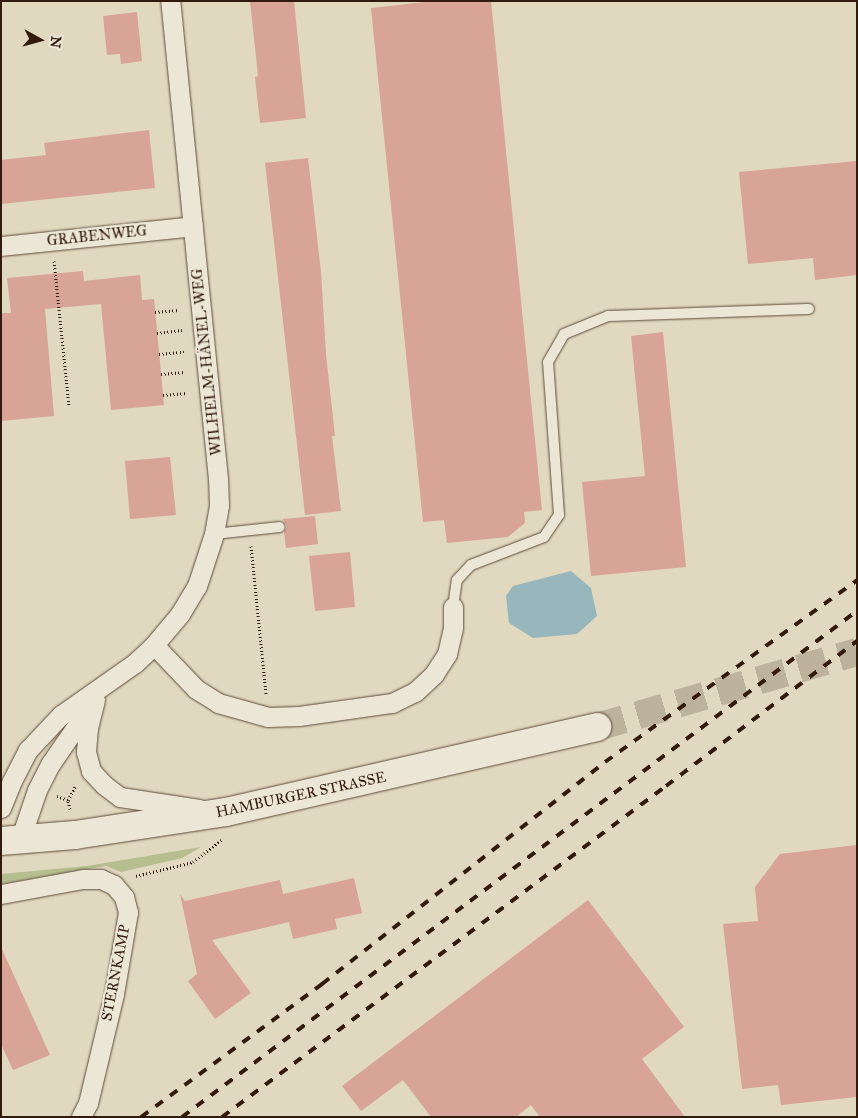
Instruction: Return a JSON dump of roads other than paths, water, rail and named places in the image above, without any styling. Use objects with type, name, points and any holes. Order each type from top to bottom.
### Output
[{"type":"main road","name":"HAMBURGER STRASSE","points":[[10,840],[75,835],[226,812],[597,727]]},
{"type":"street","name":"WILHELM-HÄNEL-WEG","points":[[1,808],[28,750],[61,715],[134,663],[154,644],[180,614],[197,586],[214,534],[219,505],[218,479],[170,1]]},
{"type":"street","name":"GRABENWEG","points":[[1,246],[193,226]]},
{"type":"street","points":[[154,644],[196,689],[218,703],[268,717],[299,716],[392,703],[415,692],[434,674],[447,654],[453,628],[453,607]]},
{"type":"street","name":"WILHELM-HÄNEL-WEG","points":[[10,840],[51,763],[73,728],[106,683]]},
{"type":"street","name":"WILHELM-HÄNEL-WEG","points":[[95,700],[88,728],[86,752],[91,770],[104,784],[120,797],[226,812]]},
{"type":"street","name":"STERNKAMP","points":[[1,894],[83,879],[101,878],[114,885],[124,896],[128,912],[114,994],[88,1104],[81,1117]]},
{"type":"lane","points":[[453,607],[458,580],[471,565],[544,537],[559,515],[548,362],[564,334],[608,316],[809,309]]},
{"type":"lane","points":[[214,534],[280,527]]},
{"type":"water","points":[[571,571],[591,588],[597,616],[577,634],[533,638],[509,623],[506,596],[513,586]]},
{"type":"tunnel","points":[[597,727],[857,652]]},
{"type":"railway","points":[[141,1117],[322,984],[605,762],[857,580]]},
{"type":"railway","points":[[182,1117],[857,611]]},
{"type":"railway","points":[[222,1117],[857,641]]}]
